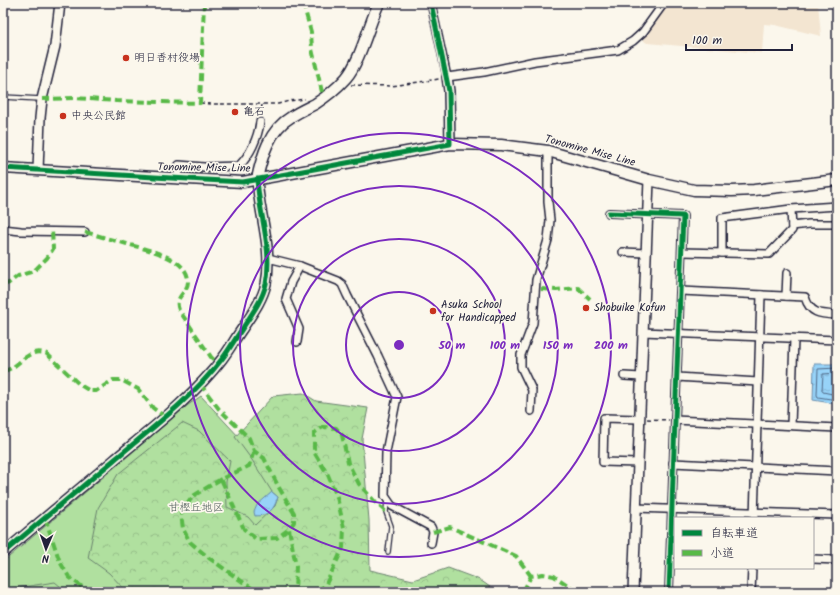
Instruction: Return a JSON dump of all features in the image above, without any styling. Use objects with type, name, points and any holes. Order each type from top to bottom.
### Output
[{"type":"main road","points":[[257,179],[266,146],[274,133],[289,117],[316,103],[337,87],[347,77],[360,54],[378,3]]},
{"type":"main road","name":"Tonomine Mise Line","points":[[3,168],[243,182],[450,144],[501,145],[548,151],[649,180],[694,190],[754,190],[837,180]]},
{"type":"street","points":[[38,170],[42,99],[55,46],[60,3]]},
{"type":"street","points":[[431,3],[449,91],[450,144]]},
{"type":"street","points":[[447,77],[618,50],[643,32],[664,3]]},
{"type":"street","points":[[178,179],[179,165],[204,167],[239,166],[248,158],[259,133],[260,122]]},
{"type":"street","points":[[531,411],[532,390],[521,367],[520,355],[534,323],[536,280],[548,240],[550,220],[548,202],[548,151]]},
{"type":"street","points":[[3,553],[173,410],[218,364],[253,313],[262,296],[267,277],[268,258],[267,243],[258,196],[257,179]]},
{"type":"street","points":[[633,592],[649,180]]},
{"type":"street","points":[[722,253],[722,218],[791,209],[837,206]]},
{"type":"street","points":[[682,252],[769,254],[792,230],[791,209]]},
{"type":"street","points":[[609,213],[683,216],[673,463],[673,553],[669,592]]},
{"type":"street","points":[[792,226],[809,224],[837,224]]},
{"type":"street","points":[[3,229],[21,231],[85,232]]},
{"type":"street","points":[[622,252],[646,253]]},
{"type":"street","points":[[268,258],[300,266],[342,284],[346,295],[378,356],[397,397],[386,452],[385,496],[392,506],[431,527],[433,532],[430,543]]},
{"type":"street","points":[[297,342],[299,329],[286,299],[291,282],[300,266]]},
{"type":"street","points":[[786,273],[786,296]]},
{"type":"street","points":[[680,291],[805,297],[808,305],[813,311],[822,314],[837,315]]},
{"type":"street","points":[[754,515],[761,295]]},
{"type":"street","points":[[643,332],[837,340]]},
{"type":"street","points":[[791,425],[794,339]]},
{"type":"street","points":[[624,376],[641,377]]},
{"type":"street","points":[[677,377],[758,382]]},
{"type":"street","points":[[638,463],[603,462],[604,418],[639,419]]},
{"type":"street","points":[[675,420],[837,428]]},
{"type":"street","points":[[673,463],[837,471]]},
{"type":"street","points":[[636,508],[754,515],[837,515]]},
{"type":"street","points":[[814,559],[837,560]]},
{"type":"street","points":[[751,592],[752,569]]},
{"type":"lane","points":[[3,97],[42,99]]},
{"type":"lane","points":[[388,500],[386,512],[391,526],[388,552]]},
{"type":"path","points":[[351,85],[392,86],[447,77]]},
{"type":"path","points":[[200,103],[278,104],[289,101],[310,99]]},
{"type":"path","points":[[260,122],[262,104]]},
{"type":"path","points":[[639,419],[675,420]]},
{"type":"shaded area","points":[[668,3],[818,3],[821,36],[775,25],[764,24],[762,53],[647,43],[644,41],[643,35]]},
{"type":"green space","name":"甘樫丘地区","points":[[303,393],[316,401],[368,408],[362,439],[369,520],[370,570],[413,580],[448,568],[480,580],[497,592],[127,592],[109,573],[88,558],[98,508],[118,474],[182,423],[199,431],[230,461],[226,482],[227,507],[248,517],[255,525],[275,506],[278,497],[272,492],[252,460],[235,437],[273,396]]},
{"type":"green space","name":"甘樫丘地区","points":[[201,396],[240,438],[364,592],[3,592],[3,562],[188,405]]},
{"type":"green space","points":[[55,582],[67,592],[3,592],[10,589]]},
{"type":"water","points":[[814,364],[837,364],[837,404],[813,400]]},
{"type":"water","points":[[272,492],[278,497],[273,508],[264,515],[255,516],[254,512],[257,505]]},
{"type":"marked path","points":[[42,99],[75,98],[116,101],[200,103],[204,3]]},
{"type":"marked path","points":[[303,3],[311,32],[312,49],[322,92]]},
{"type":"marked path","points":[[3,285],[9,283],[18,276],[34,271],[47,258],[53,249],[52,230]]},
{"type":"marked path","points":[[85,232],[164,255],[180,265],[186,272],[188,284],[179,298],[179,310],[211,357],[218,364]]},
{"type":"marked path","points":[[541,289],[556,290],[578,288],[590,299]]},
{"type":"marked path","points":[[3,371],[14,366],[28,355],[40,352],[47,354],[80,385],[90,391],[96,391],[113,380],[121,380],[138,389],[153,408],[165,417]]},
{"type":"marked path","points":[[200,384],[219,409],[249,438],[254,451],[264,458],[294,513],[294,522],[289,529],[296,566],[295,592]]},
{"type":"marked path","points":[[318,592],[326,584],[343,548],[344,528],[337,497],[328,475],[314,452],[314,433],[323,427],[336,428],[342,435],[348,463],[359,484],[386,512]]},
{"type":"marked path","points":[[254,451],[249,466],[221,479],[244,529],[256,539],[277,538],[289,529]]},
{"type":"marked path","points":[[221,479],[193,496],[181,513],[183,529],[190,542],[209,558],[257,592]]},
{"type":"marked path","points":[[45,518],[60,562],[69,577],[89,592]]},
{"type":"marked path","points":[[433,532],[450,527],[516,556],[531,576]]},
{"type":"marked path","points":[[525,592],[525,588],[531,576],[543,574],[554,576],[578,592]]},
{"type":"cycle path","points":[[3,168],[243,182],[450,144],[449,91],[431,3]]},
{"type":"cycle path","points":[[3,553],[171,412],[198,387],[227,352],[256,308],[266,284],[268,271],[267,245],[257,179]]},
{"type":"cycle path","points":[[609,213],[683,216],[669,592]]},
{"type":"place","name":"明日香村役場","points":[[126,58]]},
{"type":"place","name":"亀石","points":[[235,112]]},
{"type":"place","name":"中央公民館","points":[[63,116]]},
{"type":"place","name":"Shobuike Kofun","points":[[586,308]]},
{"type":"place","name":"Asuka School for Handicapped","points":[[433,311]]}]
